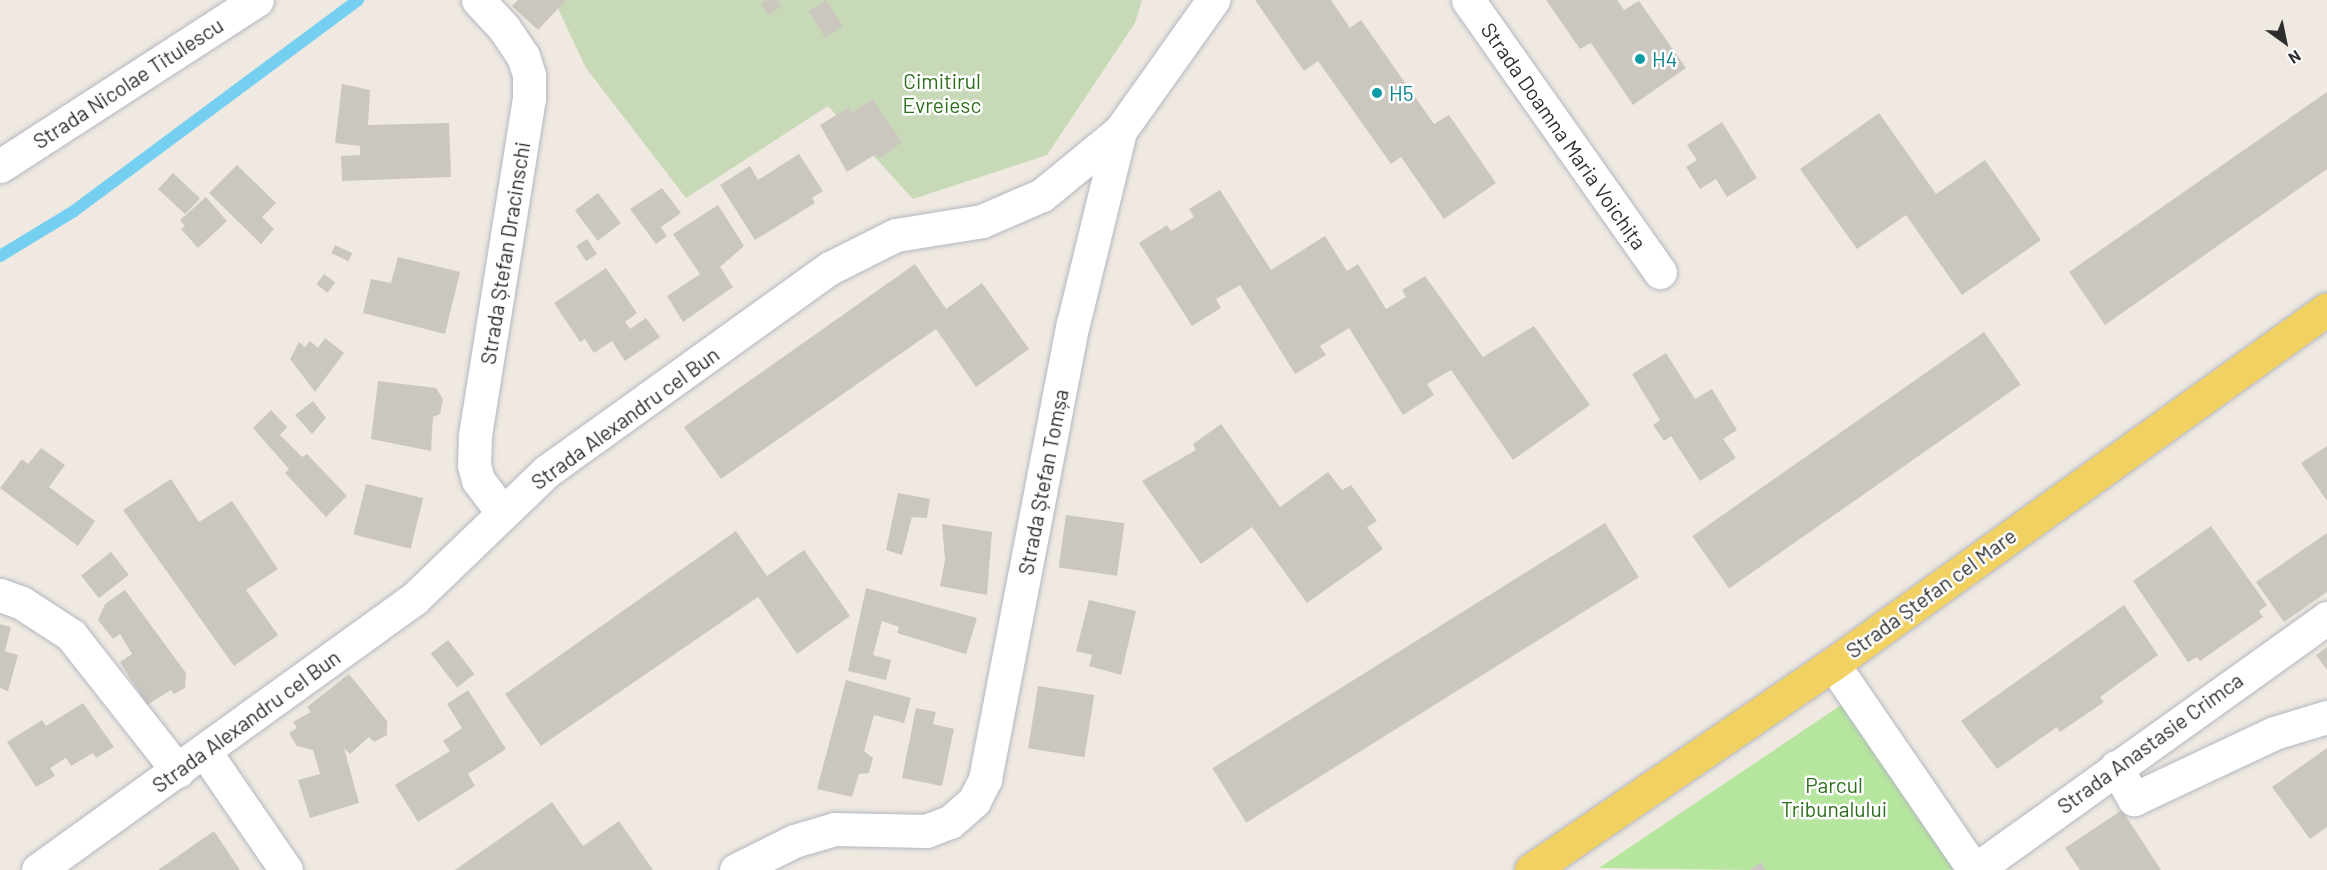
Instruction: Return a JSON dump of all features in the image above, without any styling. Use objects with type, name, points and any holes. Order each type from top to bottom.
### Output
[{"type":"main road","name":"Strada Ștefan cel Mare","points":[[1531,870],[1833,664],[2327,309]]},
{"type":"street","name":"Strada Nicolae Titulescu","points":[[0,166],[257,0]]},
{"type":"street","name":"Strada Ștefan Dracinschi","points":[[478,0],[523,56],[529,75],[527,109],[475,437],[474,465],[478,480],[503,513]]},
{"type":"street","name":"Strada Doamna Maria Voichița","points":[[1468,0],[1660,272]]},
{"type":"street","name":"Strada Alexandru cel Bun","points":[[38,870],[205,752],[415,598],[547,471],[830,268],[896,235],[982,221],[1042,195],[1120,131],[1205,6]]},
{"type":"street","name":"Strada Ștefan Tomșa","points":[[736,870],[794,841],[835,829],[926,831],[950,822],[974,801],[985,779],[1073,324],[1120,131]]},
{"type":"street","points":[[0,595],[22,603],[71,635],[178,771]]},
{"type":"street","name":"Strada Anastasie Crimca","points":[[1833,664],[1974,870],[2327,618]]},
{"type":"street","points":[[2116,767],[2134,799],[2274,733],[2327,717]]},
{"type":"street","points":[[205,752],[286,870]]},
{"type":"green space","name":"Cimitirul Evreiesc","points":[[554,0],[1142,0],[1135,23],[1047,155],[913,199],[828,106],[686,198],[586,68]]},
{"type":"green space","name":"Parcul Tribunalului","points":[[1853,697],[1972,870],[1766,870],[1760,863],[1750,870],[1599,868]]},
{"type":"building","points":[[518,0],[566,0],[538,30],[512,6]]},
{"type":"building","points":[[767,0],[778,0],[782,6],[768,15],[761,4]]},
{"type":"building","points":[[826,0],[843,26],[825,37],[808,11]]},
{"type":"building","name":"H5","points":[[1255,0],[1331,0],[1350,28],[1361,20],[1434,124],[1449,115],[1496,183],[1444,219],[1401,157],[1391,164],[1318,61],[1304,71]]},
{"type":"building","name":"H4","points":[[1546,0],[1617,0],[1624,10],[1639,1],[1686,68],[1633,105],[1591,43],[1580,49]]},
{"type":"building","points":[[342,84],[370,90],[368,125],[449,123],[451,177],[342,181],[341,156],[360,155],[360,146],[335,143]]},
{"type":"building","points":[[2327,92],[2327,169],[2105,325],[2069,272]]},
{"type":"building","points":[[873,100],[902,142],[880,158],[876,154],[847,172],[820,125],[849,107],[852,112]]},
{"type":"building","points":[[1879,113],[1936,194],[1985,160],[2041,240],[1962,295],[1906,215],[1857,249],[1800,169]]},
{"type":"building","points":[[1722,122],[1757,178],[1727,197],[1716,179],[1700,189],[1686,167],[1697,160],[1687,145]]},
{"type":"building","points":[[799,154],[823,191],[812,198],[815,203],[755,240],[720,185],[750,166],[758,180]]},
{"type":"building","points":[[237,165],[276,203],[262,217],[274,229],[261,244],[209,193]]},
{"type":"building","points":[[173,173],[200,198],[185,214],[158,189]]},
{"type":"building","points":[[662,188],[681,213],[661,227],[667,236],[656,244],[630,209]]},
{"type":"building","points":[[1220,190],[1271,270],[1325,236],[1347,271],[1358,264],[1386,309],[1406,297],[1402,290],[1425,276],[1483,357],[1534,326],[1590,405],[1513,460],[1451,370],[1427,384],[1434,395],[1403,415],[1349,328],[1320,346],[1326,355],[1295,374],[1240,285],[1216,299],[1221,308],[1192,326],[1139,243],[1167,225],[1171,231],[1194,217],[1189,209]]},
{"type":"building","points":[[598,193],[621,223],[598,241],[575,210]]},
{"type":"building","points":[[206,197],[227,221],[198,248],[181,229],[185,226],[180,220]]},
{"type":"building","points":[[718,205],[744,246],[720,267],[733,287],[683,322],[667,296],[700,274],[673,234]]},
{"type":"building","points":[[587,239],[597,254],[586,261],[576,246]]},
{"type":"building","points":[[335,245],[352,253],[348,261],[331,253]]},
{"type":"building","points":[[398,257],[460,272],[445,334],[363,313],[371,279],[391,283]]},
{"type":"building","points":[[915,264],[946,309],[982,283],[1029,349],[976,387],[936,329],[721,479],[684,427]]},
{"type":"building","points":[[606,268],[637,313],[625,322],[630,329],[646,318],[660,337],[625,361],[612,341],[594,353],[585,339],[580,342],[554,303]]},
{"type":"building","points":[[324,274],[335,282],[328,293],[316,285]]},
{"type":"building","points":[[1984,332],[2021,384],[1729,589],[1692,536]]},
{"type":"building","points":[[325,338],[344,353],[315,392],[290,359],[299,342],[305,347],[310,341],[318,348]]},
{"type":"building","points":[[1666,353],[1695,399],[1712,389],[1737,430],[1723,439],[1736,458],[1700,481],[1671,436],[1664,441],[1653,425],[1660,420],[1632,374]]},
{"type":"building","points":[[378,381],[436,388],[443,399],[440,414],[433,417],[431,451],[371,439]]},
{"type":"building","points":[[313,401],[326,418],[312,434],[295,415]]},
{"type":"building","points":[[271,410],[287,427],[280,435],[302,457],[307,454],[347,496],[326,517],[285,473],[289,469],[253,428]]},
{"type":"building","points":[[1221,424],[1280,507],[1328,472],[1342,490],[1351,485],[1377,521],[1367,527],[1383,549],[1307,603],[1252,527],[1201,564],[1142,481],[1196,450],[1193,444]]},
{"type":"building","points":[[2327,446],[2327,501],[2301,463]]},
{"type":"building","points":[[41,448],[65,465],[49,487],[95,521],[78,546],[0,488],[22,459],[28,464]]},
{"type":"building","points":[[171,479],[199,522],[232,501],[278,569],[246,590],[278,635],[234,666],[123,510]]},
{"type":"building","points":[[366,484],[423,498],[411,549],[353,534]]},
{"type":"building","points":[[898,493],[930,499],[927,518],[912,517],[902,555],[886,550]]},
{"type":"building","points":[[1066,515],[1124,523],[1117,576],[1059,567]]},
{"type":"building","points":[[1605,523],[1639,577],[1246,823],[1212,768]]},
{"type":"building","points":[[942,524],[992,532],[987,595],[940,586],[945,560]]},
{"type":"building","points":[[2211,526],[2267,605],[2259,611],[2263,617],[2200,661],[2197,657],[2188,662],[2133,581]]},
{"type":"building","points":[[736,531],[767,576],[804,550],[850,616],[797,654],[758,597],[541,746],[505,694]]},
{"type":"building","points":[[2327,533],[2327,592],[2284,622],[2256,582]]},
{"type":"building","points":[[111,552],[129,575],[99,598],[81,575]]},
{"type":"building","points":[[866,588],[977,618],[966,654],[897,633],[899,627],[882,621],[873,655],[891,660],[886,680],[848,671]]},
{"type":"building","points":[[125,590],[186,673],[185,688],[174,694],[171,690],[147,705],[120,662],[132,654],[120,634],[113,639],[98,620],[105,604]]},
{"type":"building","points":[[1089,600],[1136,611],[1121,675],[1089,666],[1092,655],[1076,651]]},
{"type":"building","points":[[2124,605],[2158,655],[2100,697],[2104,702],[2060,732],[2057,727],[1997,769],[1961,721]]},
{"type":"building","points":[[0,624],[11,627],[5,651],[18,655],[8,691],[0,688]]},
{"type":"building","points":[[448,640],[474,674],[457,687],[431,654]]},
{"type":"building","points":[[2327,647],[2327,670],[2316,655]]},
{"type":"building","points":[[349,674],[387,721],[387,735],[374,742],[369,737],[350,754],[344,748],[359,803],[310,818],[298,780],[320,774],[313,750],[297,746],[289,733],[297,728],[293,722],[311,712],[307,707]]},
{"type":"building","points":[[846,680],[911,698],[904,723],[874,715],[864,751],[873,758],[869,773],[859,774],[852,797],[817,789]]},
{"type":"building","points":[[1038,686],[1094,695],[1084,757],[1028,748]]},
{"type":"building","points":[[468,690],[506,749],[468,774],[475,786],[418,822],[395,785],[450,751],[443,741],[462,728],[447,704]]},
{"type":"building","points":[[83,703],[114,747],[96,758],[93,753],[71,766],[66,758],[50,768],[55,776],[36,787],[7,742],[42,720],[46,726]]},
{"type":"building","points":[[916,708],[936,712],[933,724],[954,729],[942,786],[902,778]]},
{"type":"building","points":[[2327,748],[2327,827],[2310,839],[2272,787]]},
{"type":"building","points":[[552,802],[583,846],[619,821],[653,870],[455,870]]},
{"type":"building","points":[[2122,810],[2161,870],[2080,870],[2065,848]]},
{"type":"building","points":[[214,831],[240,870],[158,870]]},
{"type":"building","points":[[1761,862],[1766,870],[1750,870]]},
{"type":"waterway","points":[[0,256],[74,211],[358,0]]},
{"type":"place","name":"H4","points":[[1640,59]]},
{"type":"place","name":"H5","points":[[1377,93]]}]
